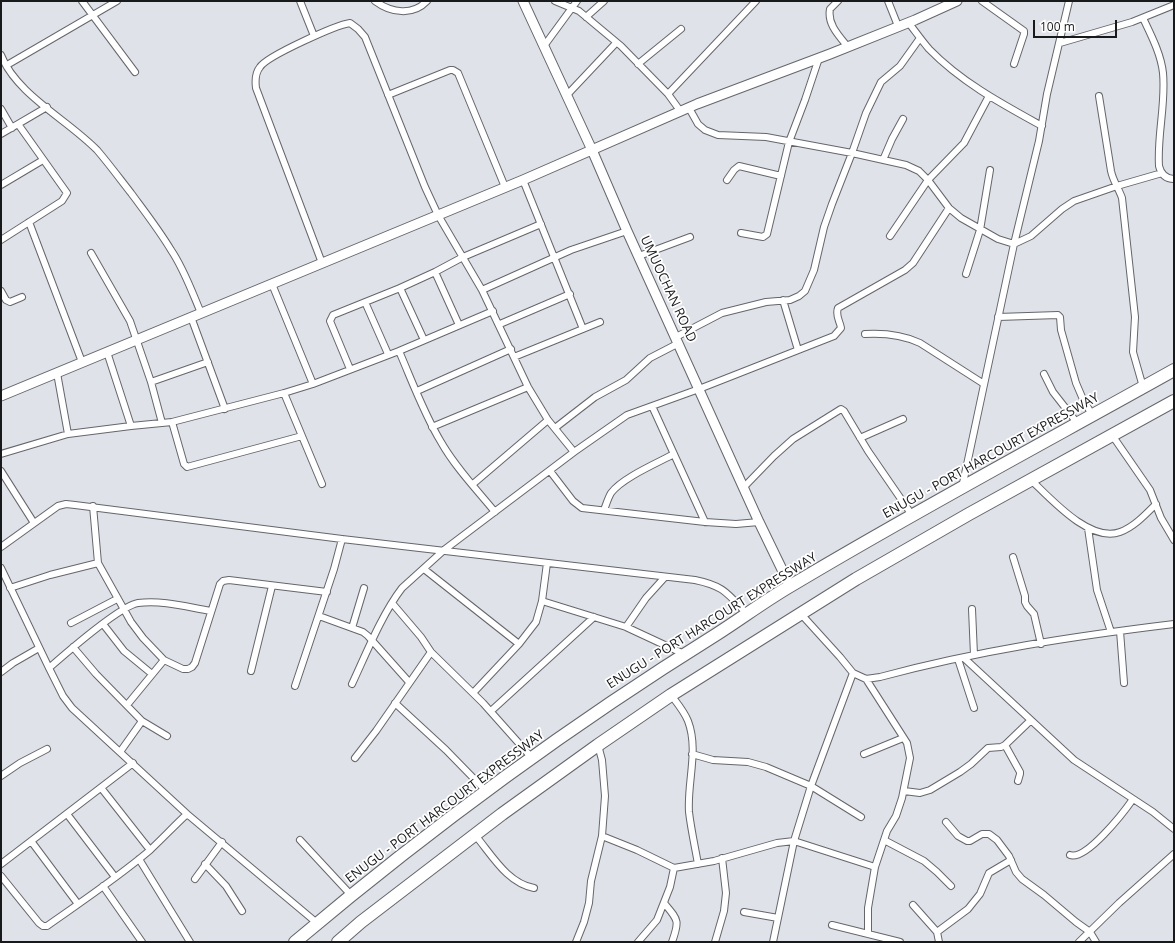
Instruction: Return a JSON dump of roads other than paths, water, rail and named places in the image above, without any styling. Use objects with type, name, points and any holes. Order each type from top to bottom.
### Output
[{"type":"highway","name":"ENUGU - PORT HARCOURT EXPRESSWAY","points":[[295,942],[411,847],[618,696],[790,586],[912,515],[1174,370]]},
{"type":"highway","points":[[338,942],[361,922],[475,835],[598,745],[671,695],[856,578],[1174,401]]},
{"type":"main road","name":"UMUOCHAN ROAD","points":[[523,1],[567,94],[758,522],[790,586]]},
{"type":"main road","points":[[1,396],[523,180],[685,110],[848,47],[957,1]]},
{"type":"street","points":[[82,1],[135,72]]},
{"type":"street","points":[[300,1],[314,36]]},
{"type":"street","points":[[376,1],[401,12],[413,11],[420,8],[427,1]]},
{"type":"street","points":[[555,1],[572,8],[586,17],[616,42],[698,124],[711,133],[729,136],[766,137],[906,165],[918,171],[928,180],[949,208],[961,218],[998,239],[1014,244],[1031,236],[1068,204],[1117,186],[1162,173]]},
{"type":"street","points":[[544,46],[577,1]]},
{"type":"street","points":[[586,17],[604,1]]},
{"type":"street","points":[[668,94],[756,1]]},
{"type":"street","points":[[838,1],[830,9],[830,19],[834,29],[848,47]]},
{"type":"street","points":[[888,1],[898,26]]},
{"type":"street","points":[[982,1],[1024,31],[1014,64]]},
{"type":"street","points":[[962,488],[1014,244],[1042,126],[1047,94],[1069,1]]},
{"type":"street","points":[[7,65],[112,2]]},
{"type":"street","points":[[1060,43],[1143,18],[1174,5]]},
{"type":"street","points":[[1143,18],[1159,57],[1163,72],[1164,97],[1158,161],[1162,173],[1165,176],[1174,179]]},
{"type":"street","points":[[908,22],[928,48],[950,68],[994,100],[1042,126]]},
{"type":"street","points":[[322,263],[256,88],[255,80],[259,68],[268,60],[314,36],[343,24],[350,23],[354,25],[365,37],[425,187],[438,215],[500,324],[528,387],[548,420],[574,452]]},
{"type":"street","points":[[638,64],[681,29]]},
{"type":"street","points":[[555,428],[595,397],[626,380],[650,358],[677,340],[722,314],[766,302],[790,300],[799,296],[805,291],[814,270],[824,227],[866,113],[880,84],[900,66],[920,38]]},
{"type":"street","points":[[567,94],[616,42]]},
{"type":"street","points":[[1,55],[22,86],[84,137],[98,151],[144,211],[172,251],[190,285],[201,313]]},
{"type":"street","points":[[741,233],[763,237],[767,234],[789,142],[819,58]]},
{"type":"street","points":[[388,95],[450,70],[456,71],[505,187]]},
{"type":"street","points":[[890,236],[928,180],[964,143],[988,96]]},
{"type":"street","points":[[1099,96],[1108,158],[1113,179],[1122,198],[1135,317],[1132,352],[1143,387]]},
{"type":"street","points":[[1,134],[46,107]]},
{"type":"street","points":[[1,109],[43,160],[68,194],[62,201],[1,240]]},
{"type":"street","points":[[883,160],[903,119]]},
{"type":"street","points":[[1,185],[43,160]]},
{"type":"street","points":[[727,180],[739,166],[781,176]]},
{"type":"street","points":[[966,274],[980,230],[990,170]]},
{"type":"street","points":[[523,180],[570,294],[583,330]]},
{"type":"street","points":[[352,684],[372,641],[392,603],[402,588],[444,550],[574,452],[627,415],[699,389],[834,336],[841,328],[836,312],[840,306],[905,270],[913,263],[949,208]]},
{"type":"street","points":[[29,222],[82,362]]},
{"type":"street","points":[[350,369],[330,322],[330,318],[337,312],[400,288],[463,257],[541,224]]},
{"type":"street","points":[[482,290],[584,245],[627,231]]},
{"type":"street","points":[[639,256],[690,237]]},
{"type":"street","points":[[91,253],[126,312],[151,382],[162,423]]},
{"type":"street","points":[[435,272],[459,325]]},
{"type":"street","points":[[272,284],[313,384]]},
{"type":"street","points":[[400,288],[424,340]]},
{"type":"street","points":[[1,290],[6,300],[10,302],[22,297]]},
{"type":"street","points":[[500,324],[570,294]]},
{"type":"street","points":[[783,300],[798,350]]},
{"type":"street","points":[[365,302],[388,354]]},
{"type":"street","points":[[1,454],[68,434],[172,422],[284,393],[313,384],[493,311]]},
{"type":"street","points":[[998,317],[1036,315],[1058,315],[1060,317],[1060,330],[1076,383],[1092,415]]},
{"type":"street","points":[[191,317],[225,409]]},
{"type":"street","points":[[514,357],[600,322]]},
{"type":"street","points":[[865,334],[885,334],[911,339],[920,343],[984,384]]},
{"type":"street","points":[[417,391],[511,349]]},
{"type":"street","points":[[399,350],[432,428],[449,455],[495,512]]},
{"type":"street","points":[[107,352],[131,426]]},
{"type":"street","points":[[151,382],[208,362]]},
{"type":"street","points":[[57,373],[68,434]]},
{"type":"street","points":[[1044,374],[1053,392],[1078,424]]},
{"type":"street","points":[[432,428],[528,387]]},
{"type":"street","points":[[284,393],[322,484]]},
{"type":"street","points":[[652,406],[704,522]]},
{"type":"street","points":[[743,488],[774,456],[793,440],[840,409],[844,411],[860,438],[912,515]]},
{"type":"street","points":[[860,438],[903,419]]},
{"type":"street","points":[[473,484],[548,420]]},
{"type":"street","points":[[172,422],[184,464],[187,467],[302,436]]},
{"type":"street","points":[[1112,435],[1150,490],[1161,518],[1174,540]]},
{"type":"street","points":[[604,510],[611,494],[617,487],[626,480],[674,454]]},
{"type":"street","points":[[1,471],[3,479],[34,523]]},
{"type":"street","points":[[550,471],[577,505],[582,508],[704,522],[736,524],[758,522]]},
{"type":"street","points":[[1031,480],[1061,508],[1088,528],[1107,534],[1122,532],[1136,523],[1156,504]]},
{"type":"street","points":[[1,547],[58,506],[66,504],[93,506],[342,539],[695,580],[711,584],[728,593],[747,614]]},
{"type":"street","points":[[93,506],[98,563],[123,610],[142,638],[164,660],[183,669],[188,669],[195,663],[220,584],[223,581],[229,580],[327,592]]},
{"type":"street","points":[[1088,528],[1097,590],[1111,632]]},
{"type":"street","points":[[295,686],[327,592],[342,539]]},
{"type":"street","points":[[1014,557],[1025,596],[1025,602],[1034,614],[1041,644]]},
{"type":"street","points":[[10,588],[50,575],[98,563]]},
{"type":"street","points":[[474,694],[519,644],[536,622],[542,601],[547,564]]},
{"type":"street","points":[[1,568],[63,696],[72,708],[187,814],[317,923]]},
{"type":"street","points":[[424,569],[519,644]]},
{"type":"street","points":[[626,626],[646,598],[665,577]]},
{"type":"street","points":[[251,671],[272,586]]},
{"type":"street","points":[[352,628],[364,588]]},
{"type":"street","points":[[71,622],[117,599]]},
{"type":"street","points":[[542,601],[626,626],[684,654]]},
{"type":"street","points":[[49,668],[73,647],[131,605],[137,603],[162,602],[211,611]]},
{"type":"street","points":[[392,603],[421,637],[431,652],[491,711],[532,758]]},
{"type":"street","points":[[972,609],[974,655]]},
{"type":"street","points":[[801,614],[840,657],[852,673],[866,679],[974,655],[1111,632],[1174,624]]},
{"type":"street","points":[[319,616],[363,632],[409,682]]},
{"type":"street","points":[[491,711],[594,617]]},
{"type":"street","points":[[103,624],[124,651],[152,674]]},
{"type":"street","points":[[1120,631],[1124,683]]},
{"type":"street","points":[[73,647],[96,674],[142,721],[168,736]]},
{"type":"street","points":[[1,672],[13,663],[39,648]]},
{"type":"street","points":[[355,758],[376,731],[431,652]]},
{"type":"street","points":[[961,658],[974,708]]},
{"type":"street","points":[[961,658],[1074,760],[1153,812],[1174,829]]},
{"type":"street","points":[[127,705],[164,660]]},
{"type":"street","points":[[773,942],[794,841],[811,786],[852,673]]},
{"type":"street","points":[[866,679],[903,738],[909,750],[910,758],[904,791],[896,816],[884,840],[875,867],[868,908],[868,934]]},
{"type":"street","points":[[671,695],[683,710],[688,721],[692,754],[689,813],[698,864]]},
{"type":"street","points":[[395,703],[446,750],[486,791]]},
{"type":"street","points":[[904,791],[920,792],[930,790],[960,772],[988,748],[1001,747],[1005,745],[1031,720]]},
{"type":"street","points":[[120,752],[142,721]]},
{"type":"street","points":[[864,754],[903,738]]},
{"type":"street","points":[[576,942],[584,922],[589,903],[591,881],[602,836],[605,796],[602,760],[598,745]]},
{"type":"street","points":[[1005,745],[1020,772],[1018,781]]},
{"type":"street","points":[[1,776],[20,763],[47,749]]},
{"type":"street","points":[[692,754],[713,760],[748,762],[760,765],[811,786],[861,817]]},
{"type":"street","points":[[1,864],[102,789],[133,763]]},
{"type":"street","points":[[102,789],[150,850]]},
{"type":"street","points":[[1070,855],[1075,856],[1080,854],[1096,842],[1109,830],[1133,800]]},
{"type":"street","points":[[67,814],[115,877]]},
{"type":"street","points":[[1,876],[30,913],[43,926],[47,926],[139,859],[187,814]]},
{"type":"street","points":[[946,822],[958,836],[967,841],[970,841],[982,834],[989,834],[996,840],[1011,860],[1016,872],[1022,879],[1090,932],[1096,942]]},
{"type":"street","points":[[475,835],[509,875],[524,886],[534,888]]},
{"type":"street","points":[[602,836],[637,850],[674,868],[698,864],[777,843],[794,841],[875,867]]},
{"type":"street","points":[[300,840],[351,895]]},
{"type":"street","points":[[884,840],[924,862],[951,886]]},
{"type":"street","points":[[31,841],[78,904]]},
{"type":"street","points":[[195,879],[222,842]]},
{"type":"street","points":[[1079,942],[1119,903],[1174,854]]},
{"type":"street","points":[[715,942],[724,911],[726,893],[722,858]]},
{"type":"street","points":[[139,859],[190,942]]},
{"type":"street","points":[[937,932],[968,909],[980,894],[989,873],[1011,860]]},
{"type":"street","points":[[205,864],[226,886],[242,911]]},
{"type":"street","points":[[638,942],[657,920],[670,887],[674,868]]},
{"type":"street","points":[[103,886],[142,942]]},
{"type":"street","points":[[664,902],[675,916],[678,923],[672,942]]},
{"type":"street","points":[[912,905],[937,932],[938,941]]},
{"type":"street","points":[[744,912],[778,918]]},
{"type":"street","points":[[832,925],[900,942]]}]
